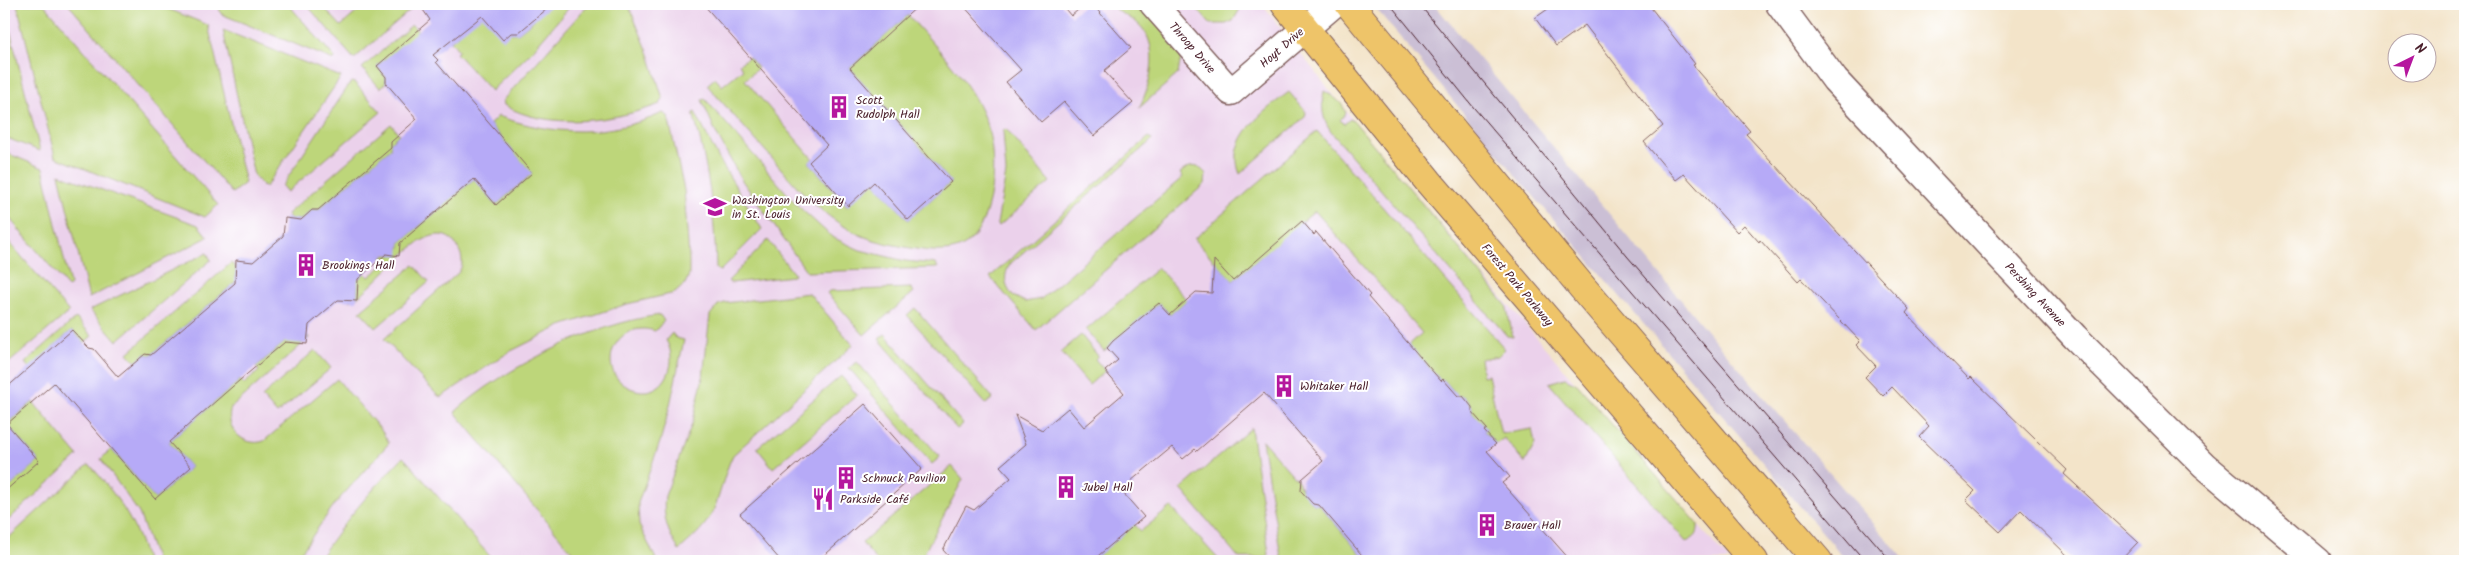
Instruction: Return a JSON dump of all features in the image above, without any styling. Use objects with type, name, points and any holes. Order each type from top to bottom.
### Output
[{"type":"main road","name":"Forest Park Parkway","points":[[1285,4],[1448,204],[1754,561]]},
{"type":"main road","points":[[1349,4],[1582,287],[1818,561]]},
{"type":"street","name":"Throop Drive","points":[[1152,4],[1231,92]]},
{"type":"street","name":"Hoyt Drive","points":[[1231,92],[1334,4]]},
{"type":"street","name":"Pershing Avenue","points":[[1779,4],[1835,80],[2075,337],[2204,465],[2318,561]]},
{"type":"shaded area","name":"Washington University in St. Louis","points":[[4,4],[1262,4],[1353,120],[1499,294],[1729,561],[4,561]]},
{"type":"shaded area","points":[[1372,4],[1434,4],[1717,343],[1906,561],[1847,561],[1513,172]]},
{"type":"green space","points":[[17,4],[44,4],[218,205],[205,217],[55,157]]},
{"type":"green space","points":[[68,4],[156,4],[208,25],[245,183],[232,193]]},
{"type":"green space","points":[[218,4],[288,4],[335,58],[334,60],[221,14]]},
{"type":"green space","points":[[306,4],[321,4],[341,26],[366,4],[417,4],[354,59]]},
{"type":"green space","points":[[541,4],[572,4],[531,52],[491,91],[456,53],[459,51],[451,41],[481,14],[511,33],[518,33],[534,20],[534,12]]},
{"type":"green space","points":[[589,4],[628,4],[649,54],[663,99],[660,104],[623,115],[582,121],[540,118],[521,113],[504,105],[503,100]]},
{"type":"green space","points":[[1111,4],[1141,4],[1185,54],[1181,58],[1178,74],[1139,108],[1148,87],[1152,63],[1149,40],[1144,30],[1136,22],[1119,12]]},
{"type":"green space","points":[[1193,4],[1243,4],[1233,21],[1226,24],[1210,24]]},
{"type":"green space","points":[[4,6],[40,151],[4,137]]},
{"type":"green space","points":[[908,15],[943,54],[964,82],[982,112],[990,137],[993,163],[992,180],[985,215],[979,229],[971,240],[951,250],[923,250],[885,243],[860,235],[841,225],[798,188],[707,85],[715,78],[722,86],[743,69],[739,64],[749,57],[758,68],[745,80],[813,159],[809,162],[847,206],[874,182],[908,220],[951,182],[850,68]]},
{"type":"green space","points":[[412,25],[419,32],[377,66],[386,77],[386,83],[380,88],[362,68]]},
{"type":"green space","points":[[223,30],[341,77],[265,188],[254,176]]},
{"type":"green space","points":[[351,82],[355,83],[381,112],[287,192],[282,186]]},
{"type":"green space","points":[[1324,91],[1343,106],[1346,114],[1340,120],[1344,124],[1350,119],[1353,120],[1506,305],[1513,337],[1507,336],[1331,132],[1323,112]]},
{"type":"green space","points":[[1289,92],[1306,112],[1305,117],[1240,174],[1237,161],[1238,149],[1243,137],[1269,107]]},
{"type":"green space","points":[[705,99],[798,206],[832,237],[860,250],[905,261],[936,264],[938,268],[807,272],[741,179],[716,133],[702,100]]},
{"type":"green space","points":[[695,112],[720,161],[762,229],[720,271],[716,269],[710,190],[703,151],[693,113]]},
{"type":"green space","points":[[663,113],[668,116],[684,190],[689,258],[689,275],[685,284],[675,293],[627,304],[561,326],[509,352],[441,397],[384,339],[459,272],[462,264],[461,256],[459,250],[448,237],[435,235],[420,242],[404,254],[361,295],[350,301],[357,294],[358,284],[355,281],[365,273],[369,277],[386,263],[382,258],[386,255],[392,255],[400,248],[400,243],[474,179],[496,205],[532,174],[490,124],[498,116],[540,127],[581,131],[602,130],[622,126],[643,121]]},
{"type":"green space","points":[[391,124],[399,134],[391,142],[391,148],[318,210],[312,210],[301,220],[291,219],[287,214]]},
{"type":"green space","points":[[1006,129],[1050,182],[999,226],[997,224],[1006,173],[1003,131]]},
{"type":"green space","points":[[1317,131],[1505,349],[1498,356],[1480,359],[1483,376],[1488,375],[1501,434],[1532,429],[1535,444],[1525,463],[1504,438],[1496,444],[1484,431],[1486,429],[1472,412],[1472,407],[1463,396],[1458,396],[1443,379],[1441,381],[1409,345],[1422,333],[1315,211],[1233,281],[1194,239]]},
{"type":"green space","points":[[1149,137],[1152,140],[1011,263],[1007,271],[1006,284],[1013,296],[1025,302],[1041,299],[1183,177],[1180,173],[1187,168],[1193,166],[1203,170],[1206,174],[1205,184],[1036,330],[990,277]]},
{"type":"green space","points":[[4,152],[43,168],[70,285],[68,287],[4,212]]},
{"type":"green space","points":[[59,174],[198,225],[208,237],[89,298]]},
{"type":"green space","points":[[4,236],[69,312],[4,367]]},
{"type":"green space","points":[[768,240],[794,274],[793,276],[731,283],[728,281]]},
{"type":"green space","points":[[207,253],[211,260],[117,341],[90,310]]},
{"type":"green space","points":[[231,263],[236,267],[235,277],[238,280],[151,355],[145,354],[136,362],[128,353]]},
{"type":"green space","points":[[414,265],[429,282],[376,328],[360,311]]},
{"type":"green space","points":[[1158,268],[1187,300],[1170,315],[1159,303],[1104,351],[1086,330]]},
{"type":"green space","points":[[911,288],[914,292],[864,335],[827,293],[829,291]]},
{"type":"green space","points":[[809,293],[853,345],[733,455],[710,518],[696,535],[679,550],[667,524],[664,511],[665,496],[693,421],[703,377],[710,315],[718,305],[725,303]]},
{"type":"green space","points":[[915,308],[993,398],[986,404],[907,315]]},
{"type":"green space","points":[[660,315],[664,321],[655,331],[641,329],[629,332],[620,339],[614,348],[611,359],[613,370],[619,380],[630,388],[641,391],[651,390],[659,386],[669,370],[670,350],[666,340],[672,333],[676,338],[684,340],[660,442],[638,503],[639,525],[657,561],[580,561],[455,412],[498,379],[551,350],[607,327]]},
{"type":"green space","points":[[76,318],[92,336],[84,343],[72,330],[30,369],[25,363]]},
{"type":"green space","points":[[885,334],[963,424],[957,429],[879,339]]},
{"type":"green space","points":[[1081,335],[1098,356],[1095,359],[1105,371],[1089,385],[1061,352]]},
{"type":"green space","points":[[308,336],[309,338],[231,408],[230,423],[237,435],[249,442],[264,441],[337,379],[381,430],[389,443],[334,505],[295,561],[156,561],[139,513],[101,459],[111,449],[155,499],[191,467],[169,442],[240,380],[244,384],[259,371],[256,367],[288,339],[301,343]]},
{"type":"green space","points":[[315,350],[331,368],[277,414],[262,397]]},
{"type":"green space","points":[[857,362],[940,457],[932,464],[849,368]]},
{"type":"green space","points":[[841,376],[857,395],[773,468],[757,448]]},
{"type":"green space","points":[[1565,378],[1577,384],[1698,524],[1698,531],[1694,537],[1686,542],[1549,383]]},
{"type":"green space","points":[[33,402],[78,456],[4,524],[4,492],[39,461],[7,424]]},
{"type":"green space","points":[[1251,428],[1269,554],[1267,558],[1239,558],[1181,489]]},
{"type":"green space","points":[[1262,440],[1298,481],[1302,491],[1313,504],[1319,505],[1364,558],[1421,560],[1283,559],[1281,557]]},
{"type":"green space","points":[[403,457],[494,561],[318,561],[347,520]]},
{"type":"green space","points":[[88,465],[100,477],[124,510],[137,534],[146,561],[4,561],[4,542]]},
{"type":"green space","points":[[952,466],[963,479],[920,561],[877,561],[862,543]]},
{"type":"green space","points":[[1171,507],[1220,561],[1092,561],[1134,524],[1141,531]]},
{"type":"building","name":"Brookings Hall","points":[[419,4],[553,4],[518,33],[511,33],[503,40],[482,16],[433,55],[438,60],[436,62],[532,173],[496,205],[474,179],[400,243],[399,256],[386,254],[358,279],[357,301],[338,300],[309,325],[307,344],[285,342],[240,380],[169,442],[191,467],[155,499],[54,383],[7,424],[39,461],[4,492],[4,390],[72,330],[89,348],[94,349],[118,377],[145,354],[151,355],[235,283],[236,260],[253,262],[283,236],[285,218],[301,220],[312,210],[318,210],[391,148],[391,142],[417,119],[386,83],[386,77],[377,66],[430,20]]},
{"type":"building","name":"Scott Rudolph Hall","points":[[703,4],[920,4],[850,68],[951,182],[908,220],[874,182],[848,206],[809,162],[827,145]]},
{"type":"building","points":[[962,4],[1061,4],[1071,16],[1085,4],[1092,4],[1131,48],[1104,71],[1133,103],[1094,136],[1064,102],[1041,122],[1006,82],[1021,70]]},
{"type":"building","points":[[1555,4],[1648,4],[1695,64],[1693,65],[1750,131],[1746,134],[1909,309],[1906,313],[1969,379],[1971,377],[2067,470],[2064,474],[2138,542],[2120,561],[2073,561],[2021,510],[2000,532],[1966,500],[1975,491],[1919,437],[1929,426],[1892,387],[1883,396],[1865,377],[1876,366],[1856,345],[1860,341],[1801,279],[1798,282],[1744,225],[1737,232],[1684,174],[1676,180],[1644,142],[1663,126],[1585,25],[1556,46],[1535,18]]},
{"type":"building","name":"Whitaker Hall","points":[[1302,221],[1314,235],[1316,232],[1370,295],[1368,297],[1441,381],[1443,379],[1458,396],[1463,396],[1472,407],[1472,412],[1487,429],[1484,431],[1496,444],[1487,451],[1510,477],[1502,483],[1571,561],[1367,561],[1319,505],[1313,504],[1301,491],[1302,479],[1323,461],[1264,393],[1197,451],[1195,449],[1183,459],[1172,447],[1131,481],[1134,484],[1124,494],[1144,517],[1092,561],[953,561],[943,550],[966,506],[974,510],[1011,478],[1000,466],[1026,444],[1015,415],[1042,430],[1068,408],[1084,427],[1124,393],[1105,371],[1118,360],[1107,348],[1113,341],[1159,303],[1170,315],[1196,292],[1212,293],[1214,260],[1233,281]]},
{"type":"building","name":"Schnuck Pavilion","points":[[865,404],[922,469],[818,561],[781,561],[740,514]]},
{"type":"tram line","points":[[1390,4],[1474,108],[1865,561]]},
{"type":"tram line","points":[[1419,4],[1627,256],[1891,561]]},
{"type":"place","name":"Scott Rudolph Hall","points":[[839,107]]},
{"type":"place","name":"Washington University in St. Louis","points":[[715,207]]},
{"type":"place","name":"Brookings Hall","points":[[306,265]]},
{"type":"place","name":"Whitaker Hall","points":[[1284,386]]},
{"type":"place","name":"Schnuck Pavilion","points":[[846,478]]},
{"type":"place","name":"Jubel Hall","points":[[1066,487]]},
{"type":"place","name":"Parkside Café","points":[[823,499]]},
{"type":"place","name":"Brauer Hall","points":[[1487,525]]}]
